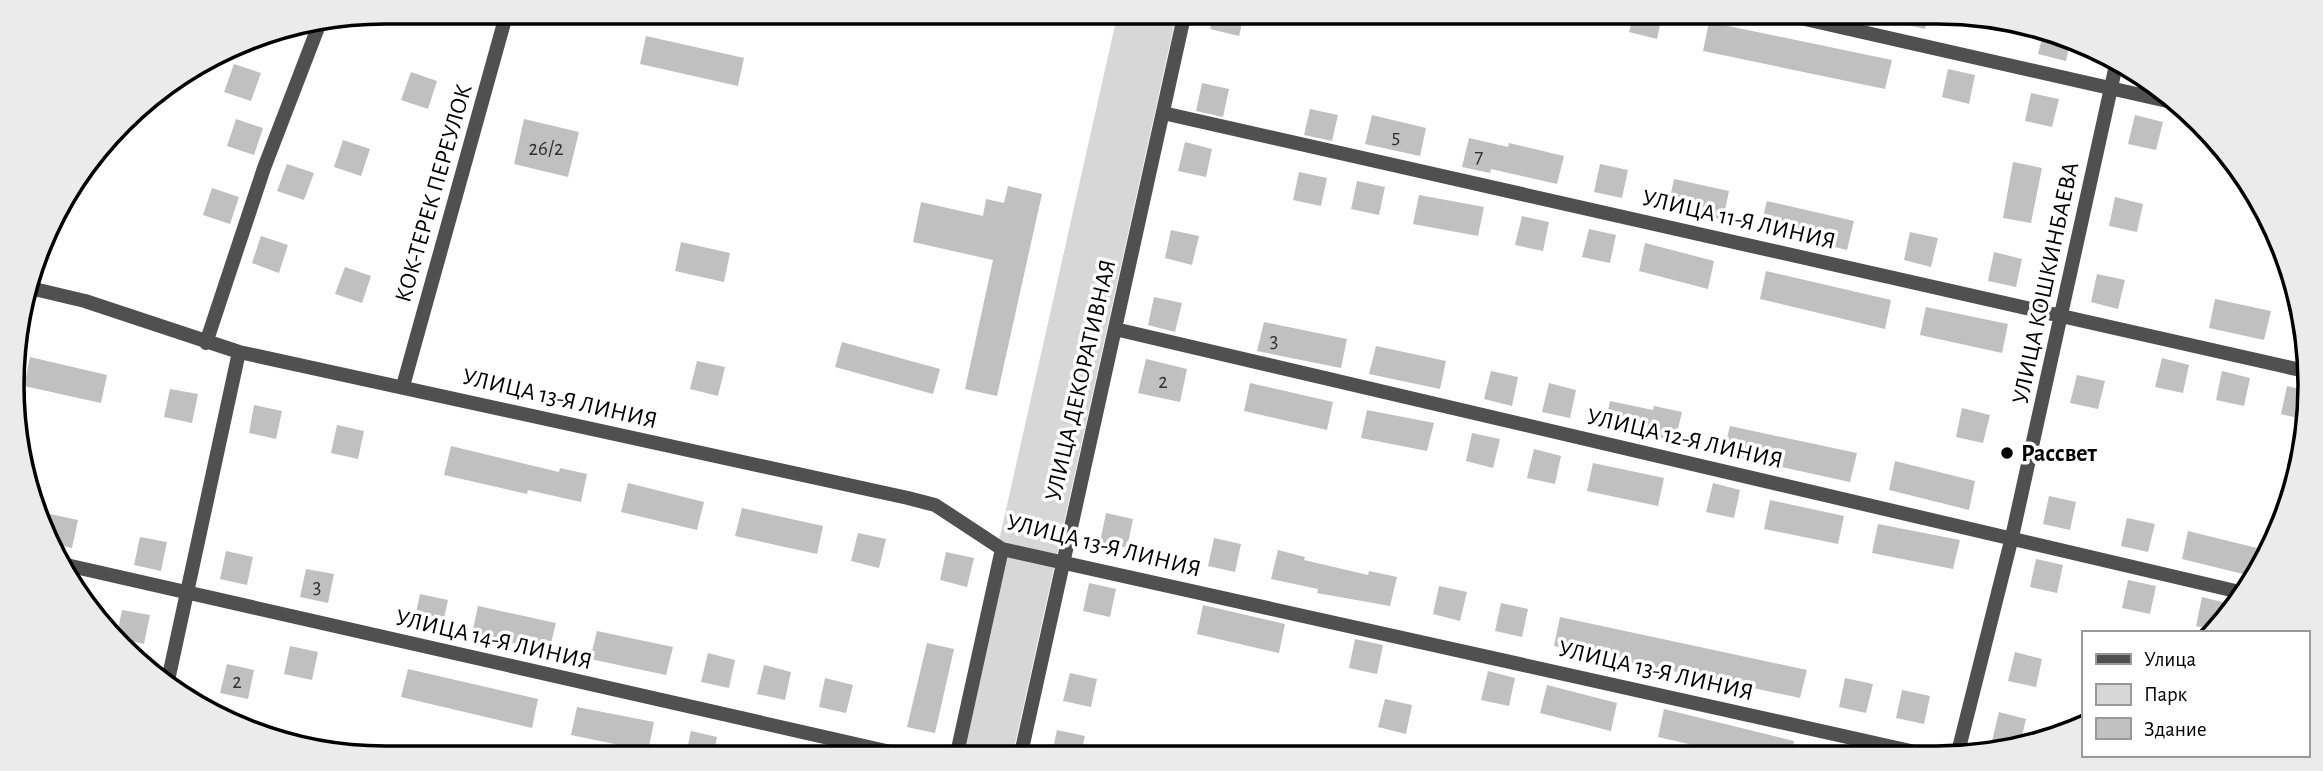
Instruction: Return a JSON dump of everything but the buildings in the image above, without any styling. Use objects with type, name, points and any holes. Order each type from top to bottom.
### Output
[{"type":"street","name":"КОК-ТЕРЕК ПЕРЕУЛОК","points":[[403,386],[504,24]]},
{"type":"street","name":"УЛИЦА ДЕКОРАТИВНАЯ","points":[[1023,746],[1182,24]]},
{"type":"street","points":[[1827,24],[2156,98]]},
{"type":"street","points":[[206,343],[264,168],[317,31]]},
{"type":"street","name":"УЛИЦА КОШКИНБАЕВА","points":[[1960,746],[2012,537],[2115,71]]},
{"type":"street","name":"УЛИЦА 11-Я ЛИНИЯ","points":[[1163,113],[2298,369]]},
{"type":"street","name":"УЛИЦА 13-Я ЛИНИЯ","points":[[38,290],[85,301],[239,352],[935,505],[1002,549],[1888,746]]},
{"type":"street","name":"УЛИЦА 12-Я ЛИНИЯ","points":[[1115,329],[2235,591]]},
{"type":"street","points":[[169,674],[239,352]]},
{"type":"street","points":[[959,746],[1002,549]]},
{"type":"street","name":"УЛИЦА 14-Я ЛИНИЯ","points":[[73,567],[864,746]]},
{"type":"green space","points":[[1115,24],[1174,24],[1015,746],[953,746]]},
{"type":"place","name":"Рассвет","points":[[2007,453]]}]
